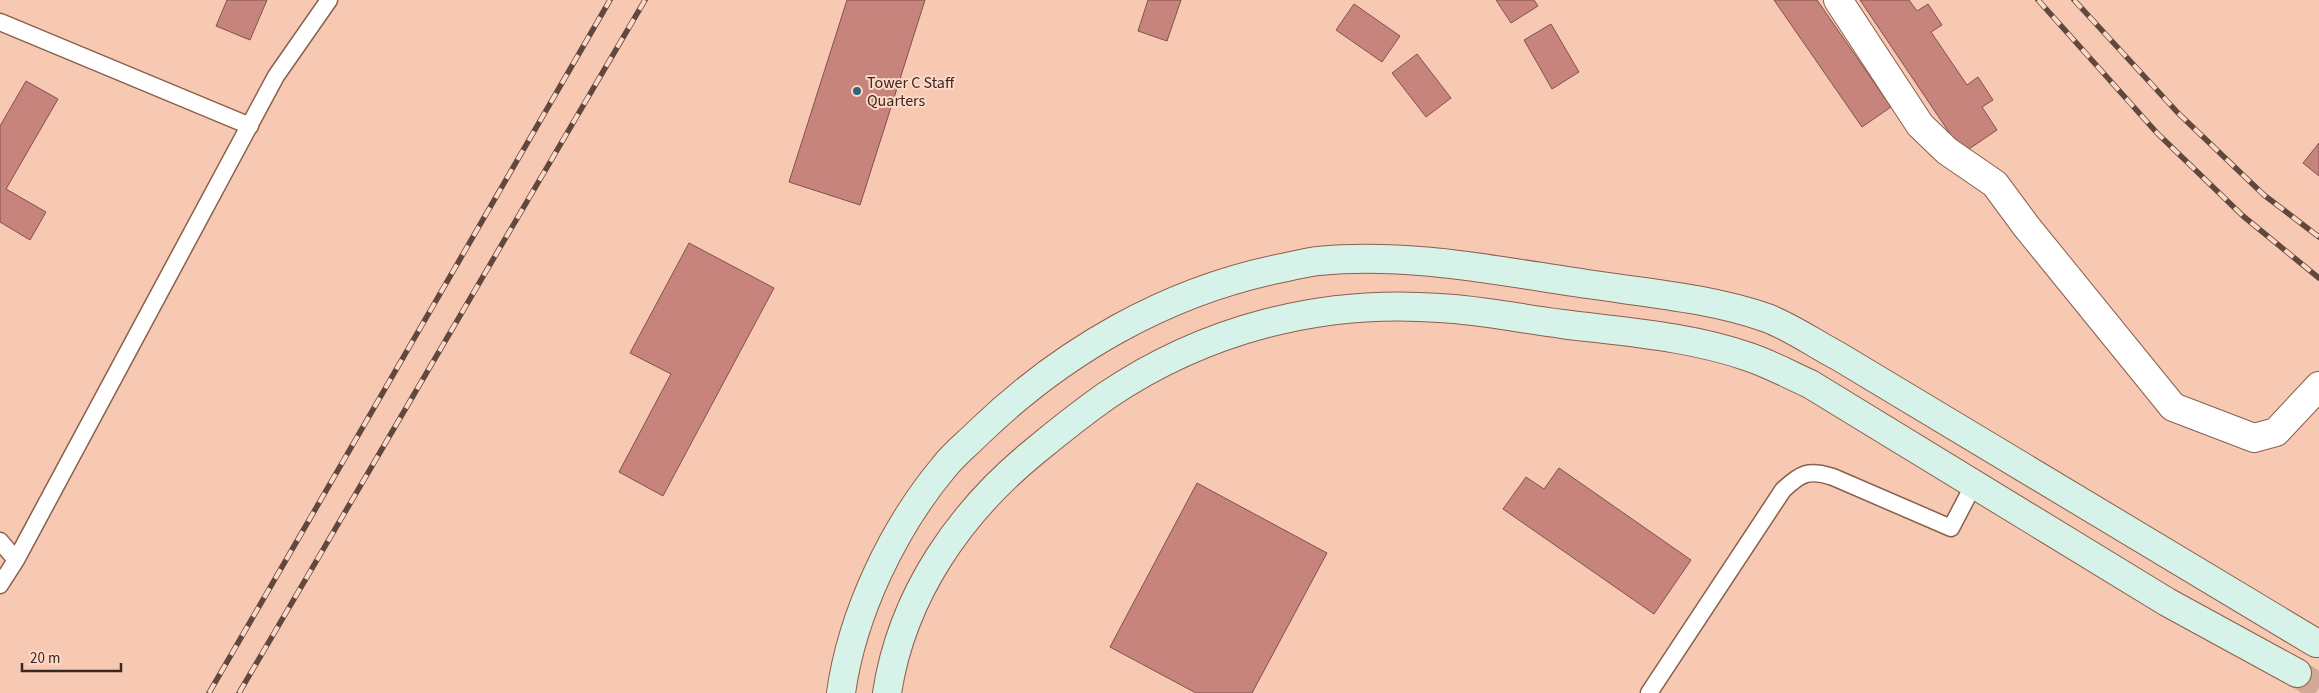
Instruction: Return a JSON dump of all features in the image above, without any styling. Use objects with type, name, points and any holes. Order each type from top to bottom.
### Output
[{"type":"main road","points":[[841,693],[845,664],[868,594],[903,524],[944,466],[996,416],[1044,376],[1105,336],[1175,299],[1242,276],[1317,261],[1391,258],[1475,268],[1702,301],[1768,319],[1838,356],[2316,643]]},
{"type":"main road","points":[[887,693],[908,618],[931,567],[968,517],[1012,470],[1106,396],[1154,367],[1204,343],[1263,322],[1315,313],[1372,307],[1440,308],[1687,341],[1750,357],[1810,384],[2167,602],[2297,674]]},
{"type":"street","points":[[1838,0],[1920,125],[1947,151],[1995,184],[2026,226],[2173,407],[2254,438],[2276,432],[2319,386]]},
{"type":"lane","points":[[1,582],[16,560],[276,76],[329,0]]},
{"type":"lane","points":[[0,22],[250,126]]},
{"type":"lane","points":[[1649,693],[1783,490],[1798,476],[1816,471],[1950,528],[1974,484]]},
{"type":"lane","points":[[0,540],[16,560]]},
{"type":"building","points":[[227,0],[267,0],[250,40],[216,26]]},
{"type":"building","name":"Tower C Staff Quarters","points":[[847,0],[925,0],[860,205],[789,182]]},
{"type":"building","points":[[1148,0],[1181,0],[1167,41],[1138,31]]},
{"type":"building","points":[[1496,0],[1534,0],[1538,6],[1511,23]]},
{"type":"building","points":[[1774,0],[1817,0],[1891,107],[1862,127]]},
{"type":"building","points":[[1860,0],[1909,0],[1917,11],[1928,4],[1942,25],[1931,32],[1967,85],[1978,77],[1993,100],[1982,107],[1997,130],[1963,153]]},
{"type":"building","points":[[1354,4],[1400,36],[1382,62],[1336,30]]},
{"type":"building","points":[[1551,24],[1579,72],[1552,89],[1524,40]]},
{"type":"building","points":[[1417,54],[1451,98],[1426,117],[1392,73]]},
{"type":"building","points":[[26,81],[58,99],[6,189],[46,212],[30,240],[0,222],[0,126]]},
{"type":"building","points":[[2319,143],[2319,176],[2303,163]]},
{"type":"building","points":[[689,243],[774,288],[663,496],[619,472],[671,374],[630,353]]},
{"type":"building","points":[[1559,468],[1691,560],[1654,614],[1503,509],[1526,477],[1544,489]]},
{"type":"building","points":[[1197,483],[1327,553],[1252,693],[1196,693],[1110,647]]},
{"type":"tunnel","points":[[2297,673],[2319,688]]},
{"type":"railway","points":[[209,693],[610,0]]},
{"type":"railway","points":[[239,693],[645,0]]},
{"type":"railway","points":[[2038,0],[2157,133],[2243,216],[2319,278]]},
{"type":"railway","points":[[2074,0],[2178,113],[2264,195],[2319,237]]},
{"type":"place","name":"Tower C Staff Quarters","points":[[857,91]]}]
